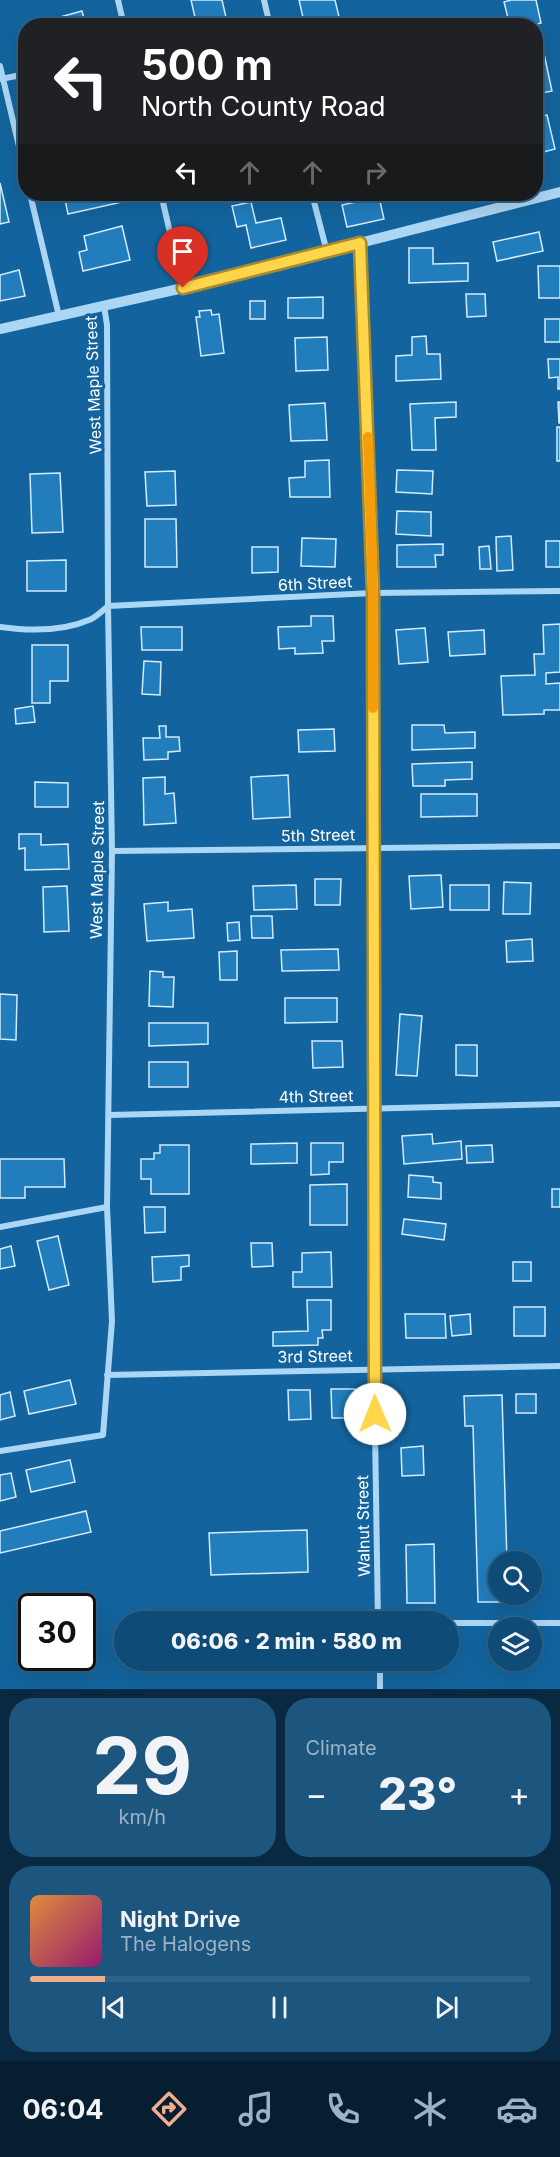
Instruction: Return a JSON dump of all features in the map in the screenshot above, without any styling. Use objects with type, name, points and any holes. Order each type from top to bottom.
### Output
[{"type":"street","points":[[118,0],[122,18]]},
{"type":"street","points":[[264,0],[268,18]]},
{"type":"street","points":[[0,66],[1,79],[18,145]]},
{"type":"street","points":[[1,79],[18,76]]},
{"type":"street","points":[[543,196],[560,192]]},
{"type":"street","points":[[32,201],[59,316]]},
{"type":"street","points":[[163,201],[183,288]]},
{"type":"street","points":[[314,201],[327,252]]},
{"type":"street","points":[[0,329],[183,288],[525,201]]},
{"type":"street","name":"Walnut Street","points":[[360,243],[373,593],[374,1368],[378,1611]]},
{"type":"street","name":"West Maple Street","points":[[0,1451],[103,1435],[112,1321],[107,1207],[112,851],[107,336],[104,306]]},
{"type":"street","name":"6th Street","points":[[108,606],[373,593],[560,591]]},
{"type":"street","points":[[0,627],[31,631],[65,626],[90,620],[108,606]]},
{"type":"street","name":"5th Street","points":[[112,851],[560,846]]},
{"type":"street","name":"4th Street","points":[[108,1115],[560,1104]]},
{"type":"street","points":[[0,1227],[107,1207]]},
{"type":"street","name":"3rd Street","points":[[107,1375],[560,1366]]},
{"type":"street","points":[[459,1623],[560,1623]]},
{"type":"street","points":[[380,1671],[380,1689]]},
{"type":"building","points":[[191,0],[222,0],[226,18],[195,18]]},
{"type":"building","points":[[299,0],[335,0],[339,18],[303,18]]},
{"type":"building","points":[[536,0],[540,18],[508,18],[504,2]]},
{"type":"building","points":[[82,11],[84,18],[60,18]]},
{"type":"building","points":[[543,49],[552,91],[543,93]]},
{"type":"building","points":[[547,115],[555,149],[543,152],[543,116]]},
{"type":"building","points":[[0,183],[9,222],[0,224]]},
{"type":"building","points":[[65,201],[126,201],[68,214]]},
{"type":"building","points":[[360,201],[380,201],[384,219],[347,227],[342,205]]},
{"type":"building","points":[[251,202],[256,223],[281,218],[286,240],[251,248],[246,225],[237,227],[232,206]]},
{"type":"building","points":[[122,226],[130,260],[83,271],[79,252],[87,250],[84,236]]},
{"type":"building","points":[[539,232],[543,251],[497,261],[493,242]]},
{"type":"building","points":[[409,248],[433,248],[433,264],[468,263],[468,281],[409,283]]},
{"type":"building","points":[[538,266],[560,266],[560,298],[539,298]]},
{"type":"building","points":[[19,270],[25,296],[0,301],[0,275]]},
{"type":"building","points":[[466,294],[485,294],[486,316],[467,317]]},
{"type":"building","points":[[323,297],[323,318],[288,318],[288,298]]},
{"type":"building","points":[[250,301],[265,301],[265,319],[250,319]]},
{"type":"building","points":[[211,310],[212,315],[219,314],[224,353],[201,356],[196,317],[200,317],[199,311]]},
{"type":"building","points":[[545,319],[560,319],[560,342],[545,342]]},
{"type":"building","points":[[426,336],[427,354],[440,354],[441,379],[396,381],[396,356],[412,355],[412,337]]},
{"type":"building","points":[[327,337],[328,370],[296,371],[295,338]]},
{"type":"building","points":[[548,359],[560,359],[560,389],[558,389],[558,377],[549,378]]},
{"type":"building","points":[[456,402],[456,417],[435,418],[436,450],[412,450],[410,404]]},
{"type":"building","points":[[558,402],[560,402],[560,423],[559,423]]},
{"type":"building","points":[[325,403],[327,440],[291,441],[289,405]]},
{"type":"building","points":[[557,427],[560,427],[560,461],[557,461]]},
{"type":"building","points":[[329,460],[330,497],[290,497],[289,478],[305,477],[305,461]]},
{"type":"building","points":[[397,470],[433,471],[432,494],[396,492]]},
{"type":"building","points":[[175,471],[176,505],[147,506],[145,472]]},
{"type":"building","points":[[60,473],[63,532],[32,533],[30,474]]},
{"type":"building","points":[[397,511],[431,512],[431,536],[396,534]]},
{"type":"building","points":[[145,519],[176,519],[177,567],[145,567]]},
{"type":"building","points":[[511,536],[513,570],[497,571],[496,537]]},
{"type":"building","points":[[302,538],[336,539],[335,567],[301,566]]},
{"type":"building","points":[[546,541],[560,541],[560,567],[546,567]]},
{"type":"building","points":[[443,544],[443,555],[435,555],[436,567],[397,567],[397,545]]},
{"type":"building","points":[[489,546],[491,569],[480,569],[479,547]]},
{"type":"building","points":[[252,547],[278,547],[278,572],[252,573]]},
{"type":"building","points":[[66,560],[66,591],[27,591],[27,561]]},
{"type":"building","points":[[311,616],[333,616],[334,641],[322,641],[323,653],[295,654],[295,648],[279,649],[278,627],[311,626]]},
{"type":"building","points":[[560,624],[560,672],[546,673],[546,684],[560,683],[560,710],[544,710],[544,714],[503,715],[501,676],[535,675],[534,654],[544,654],[543,625]]},
{"type":"building","points":[[141,627],[182,627],[182,650],[142,650]]},
{"type":"building","points":[[425,628],[428,662],[399,664],[396,630]]},
{"type":"building","points":[[484,630],[485,654],[450,656],[448,632]]},
{"type":"building","points":[[32,645],[68,645],[68,681],[50,681],[50,703],[32,703]]},
{"type":"building","points":[[144,661],[161,662],[160,695],[142,694]]},
{"type":"building","points":[[33,706],[35,722],[16,724],[15,709]]},
{"type":"building","points":[[412,725],[444,725],[445,733],[475,732],[475,748],[412,750]]},
{"type":"building","points":[[159,726],[166,726],[166,737],[179,737],[180,751],[168,752],[168,759],[144,760],[143,738],[160,738]]},
{"type":"building","points":[[334,729],[335,751],[299,752],[298,730]]},
{"type":"building","points":[[472,762],[472,779],[445,780],[445,786],[413,786],[412,764]]},
{"type":"building","points":[[288,775],[290,817],[253,819],[251,777]]},
{"type":"building","points":[[165,777],[165,794],[174,793],[176,823],[144,825],[143,778]]},
{"type":"building","points":[[35,782],[68,783],[68,807],[35,807]]},
{"type":"building","points":[[421,794],[477,794],[477,816],[421,817]]},
{"type":"building","points":[[19,834],[41,834],[41,845],[68,844],[69,869],[25,870],[25,848],[19,849]]},
{"type":"building","points":[[441,875],[443,907],[411,909],[409,876]]},
{"type":"building","points":[[315,879],[341,879],[340,905],[315,905]]},
{"type":"building","points":[[504,882],[531,883],[530,914],[503,914]]},
{"type":"building","points":[[296,885],[297,909],[254,910],[253,886]]},
{"type":"building","points":[[450,885],[489,885],[489,910],[450,910]]},
{"type":"building","points":[[67,886],[69,931],[44,932],[43,887]]},
{"type":"building","points":[[168,902],[168,911],[192,909],[194,938],[147,941],[144,904]]},
{"type":"building","points":[[251,916],[272,916],[273,938],[252,938]]},
{"type":"building","points":[[239,922],[240,940],[228,941],[227,923]]},
{"type":"building","points":[[532,939],[533,961],[507,962],[506,941]]},
{"type":"building","points":[[338,949],[339,970],[282,971],[281,950]]},
{"type":"building","points":[[237,951],[237,980],[220,980],[219,952]]},
{"type":"building","points":[[150,971],[163,972],[163,977],[174,977],[173,1007],[149,1006]]},
{"type":"building","points":[[0,994],[17,995],[16,1040],[0,1039]]},
{"type":"building","points":[[285,998],[337,998],[337,1022],[285,1023]]},
{"type":"building","points":[[400,1014],[422,1016],[417,1076],[396,1075]]},
{"type":"building","points":[[149,1023],[208,1023],[208,1044],[149,1046]]},
{"type":"building","points":[[312,1041],[342,1041],[343,1067],[313,1068]]},
{"type":"building","points":[[456,1045],[477,1045],[477,1076],[456,1075]]},
{"type":"building","points":[[149,1062],[188,1062],[188,1087],[149,1087]]},
{"type":"building","points":[[432,1134],[433,1144],[461,1141],[462,1159],[404,1164],[402,1136]]},
{"type":"building","points":[[297,1143],[297,1163],[251,1164],[251,1144]]},
{"type":"building","points":[[311,1143],[343,1143],[343,1162],[329,1162],[329,1174],[311,1175]]},
{"type":"building","points":[[160,1145],[189,1145],[189,1194],[151,1194],[151,1179],[141,1179],[141,1159],[154,1159],[154,1153],[160,1153]]},
{"type":"building","points":[[492,1145],[493,1162],[467,1163],[466,1146]]},
{"type":"building","points":[[0,1159],[64,1159],[65,1187],[25,1187],[25,1198],[0,1198]]},
{"type":"building","points":[[409,1175],[433,1177],[433,1182],[441,1183],[441,1199],[408,1197]]},
{"type":"building","points":[[347,1184],[347,1225],[310,1225],[310,1185]]},
{"type":"building","points":[[552,1189],[560,1189],[560,1207],[552,1207]]},
{"type":"building","points":[[144,1207],[165,1207],[165,1232],[145,1233]]},
{"type":"building","points":[[404,1219],[446,1224],[444,1240],[402,1234]]},
{"type":"building","points":[[58,1236],[69,1285],[49,1290],[37,1241]]},
{"type":"building","points":[[251,1243],[272,1243],[273,1266],[252,1267]]},
{"type":"building","points":[[11,1246],[15,1266],[0,1269],[0,1249]]},
{"type":"building","points":[[331,1252],[332,1287],[293,1287],[293,1272],[302,1272],[302,1253]]},
{"type":"building","points":[[189,1255],[189,1266],[181,1267],[181,1280],[153,1282],[152,1257]]},
{"type":"building","points":[[513,1262],[531,1262],[531,1281],[513,1281]]},
{"type":"building","points":[[307,1300],[331,1300],[331,1330],[322,1330],[323,1338],[318,1338],[318,1345],[273,1346],[273,1332],[308,1331]]},
{"type":"building","points":[[514,1307],[545,1307],[545,1336],[514,1336]]},
{"type":"building","points":[[405,1314],[445,1314],[446,1338],[406,1338]]},
{"type":"building","points":[[470,1314],[471,1334],[452,1336],[450,1316]]},
{"type":"building","points":[[70,1380],[76,1404],[29,1414],[24,1391]]},
{"type":"building","points":[[331,1389],[355,1389],[355,1418],[332,1418]]},
{"type":"building","points":[[288,1390],[310,1390],[311,1419],[289,1420]]},
{"type":"building","points":[[10,1392],[15,1416],[0,1420],[0,1395]]},
{"type":"building","points":[[516,1394],[536,1394],[536,1413],[516,1413]]},
{"type":"building","points":[[502,1395],[507,1551],[488,1551],[488,1602],[478,1602],[473,1426],[465,1426],[464,1396]]},
{"type":"building","points":[[423,1446],[424,1475],[402,1476],[401,1448]]},
{"type":"building","points":[[70,1460],[75,1482],[31,1492],[26,1470]]},
{"type":"building","points":[[11,1473],[16,1497],[0,1501],[0,1475]]},
{"type":"building","points":[[86,1511],[91,1532],[0,1553],[0,1531]]},
{"type":"building","points":[[307,1530],[308,1572],[211,1575],[209,1533]]},
{"type":"building","points":[[434,1544],[435,1603],[407,1603],[406,1545]]},
{"type":"slow traffic","points":[[368,437],[373,593],[373,708]]},
{"type":"route","points":[[183,288],[360,243],[373,593],[375,1414]]}]
